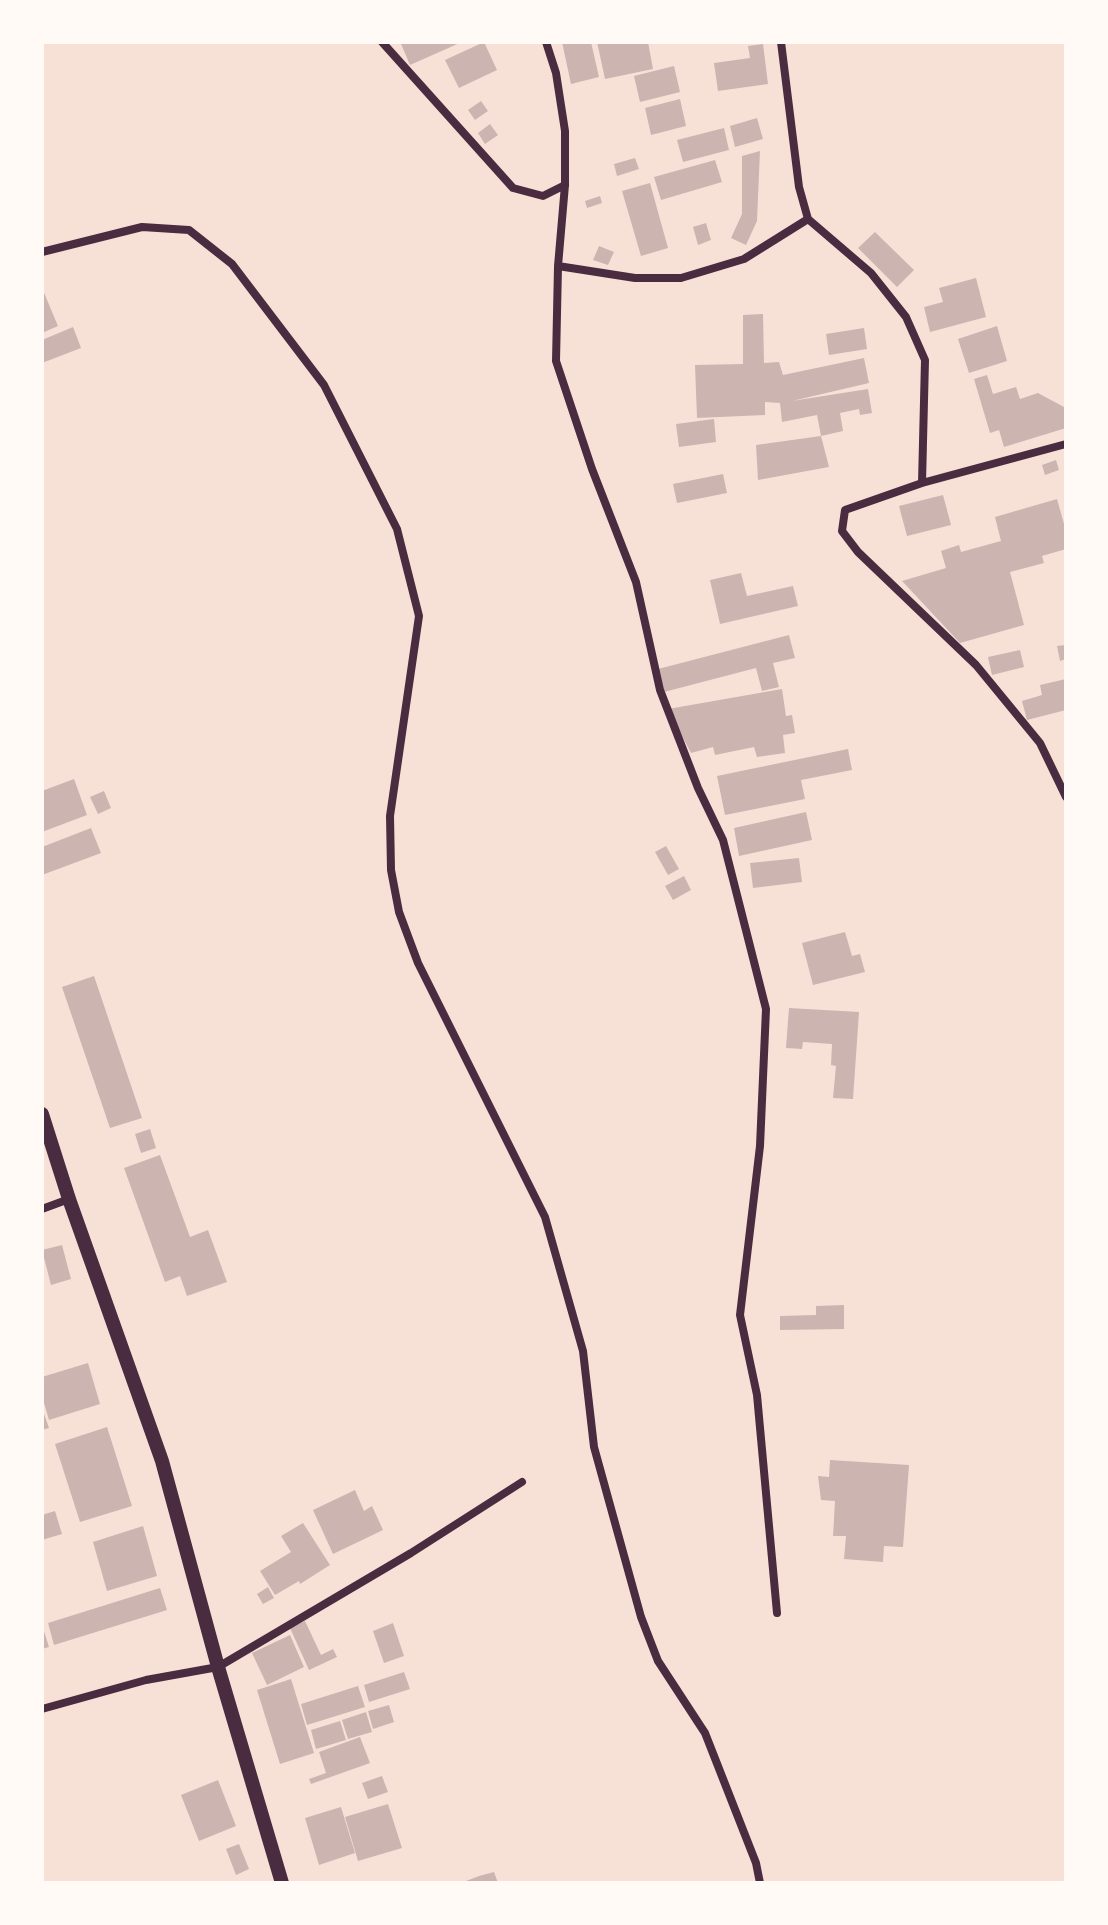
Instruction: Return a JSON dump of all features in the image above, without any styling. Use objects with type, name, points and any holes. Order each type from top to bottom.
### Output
[{"type":"street","points":[[382,42],[513,188],[543,196],[565,185]]},
{"type":"street","points":[[546,42],[556,73],[565,131],[556,361],[592,469],[636,582],[660,690],[698,788],[723,840],[766,1009],[760,1146],[740,1315],[757,1395],[777,1613]]},
{"type":"street","points":[[781,42],[799,187],[808,219],[871,273],[906,317],[925,360],[922,483]]},
{"type":"street","points":[[558,266],[635,278],[681,278],[744,259],[808,219]]},
{"type":"street","points":[[42,252],[142,227],[189,230],[232,264],[324,385],[397,529],[419,616],[390,816],[391,870],[399,912],[418,963],[545,1217],[583,1351],[594,1447],[641,1617],[658,1661],[705,1733],[756,1863],[760,1883]]},
{"type":"street","points":[[1066,444],[922,483],[845,510],[842,531],[858,552],[976,665],[1040,743],[1066,797]]},
{"type":"street","points":[[42,1114],[162,1461],[218,1667],[282,1883]]},
{"type":"street","points":[[42,1209],[69,1199]]},
{"type":"street","points":[[42,1709],[146,1680],[218,1667],[411,1553],[522,1482]]},
{"type":"building","points":[[462,42],[410,65],[401,44]]},
{"type":"building","points":[[484,42],[497,70],[459,88],[445,60]]},
{"type":"building","points":[[562,42],[591,42],[599,77],[571,84]]},
{"type":"building","points":[[597,42],[648,42],[653,69],[605,79]]},
{"type":"building","points":[[763,44],[768,84],[718,91],[714,63],[750,58],[748,46]]},
{"type":"building","points":[[674,66],[680,92],[640,102],[634,76]]},
{"type":"building","points":[[680,99],[686,126],[651,135],[645,108]]},
{"type":"building","points":[[481,101],[488,111],[475,120],[468,110]]},
{"type":"building","points":[[757,118],[763,139],[735,147],[730,126]]},
{"type":"building","points":[[490,124],[498,135],[485,144],[478,133]]},
{"type":"building","points":[[724,128],[729,150],[683,162],[677,140]]},
{"type":"building","points":[[760,151],[757,221],[746,245],[731,238],[742,214],[742,156]]},
{"type":"building","points":[[635,158],[639,169],[617,176],[614,164]]},
{"type":"building","points":[[715,160],[722,182],[661,200],[654,177]]},
{"type":"building","points":[[650,183],[668,248],[641,256],[622,191]]},
{"type":"building","points":[[600,196],[602,203],[587,208],[585,201]]},
{"type":"building","points":[[706,223],[711,240],[698,245],[693,227]]},
{"type":"building","points":[[875,232],[914,270],[897,287],[858,248]]},
{"type":"building","points":[[599,246],[614,252],[608,265],[593,260]]},
{"type":"building","points":[[976,278],[986,317],[930,332],[924,307],[943,302],[939,288]]},
{"type":"building","points":[[42,288],[58,326],[42,333]]},
{"type":"building","points":[[763,314],[764,363],[779,362],[783,375],[864,358],[869,383],[792,401],[868,389],[872,413],[860,415],[859,409],[840,413],[843,431],[821,436],[817,415],[782,422],[780,403],[765,402],[765,415],[697,418],[695,365],[743,364],[743,315]]},
{"type":"building","points":[[997,326],[1007,361],[969,373],[958,339]]},
{"type":"building","points":[[73,327],[81,348],[42,363],[42,340]]},
{"type":"building","points":[[864,328],[867,349],[829,355],[826,334]]},
{"type":"building","points":[[987,375],[993,394],[1016,387],[1020,399],[1038,393],[1064,407],[1066,428],[1004,447],[999,430],[990,433],[974,379]]},
{"type":"building","points":[[714,419],[716,442],[679,447],[676,424]]},
{"type":"building","points":[[821,436],[829,467],[758,480],[756,445]]},
{"type":"building","points":[[1056,460],[1059,470],[1045,475],[1042,465]]},
{"type":"building","points":[[723,474],[727,493],[677,503],[673,484]]},
{"type":"building","points":[[943,495],[951,525],[907,536],[899,506]]},
{"type":"building","points":[[1057,499],[1066,531],[1066,549],[1042,556],[1044,563],[1010,572],[1024,625],[960,643],[902,581],[946,568],[941,551],[959,545],[961,552],[1001,541],[995,517]]},
{"type":"building","points":[[741,573],[747,596],[793,586],[798,606],[720,624],[710,580]]},
{"type":"building","points":[[789,635],[795,658],[773,663],[779,687],[762,691],[756,668],[664,692],[658,669]]},
{"type":"building","points":[[1066,645],[1066,659],[1060,661],[1057,646]]},
{"type":"building","points":[[1020,650],[1024,667],[992,675],[988,657]]},
{"type":"building","points":[[1066,679],[1066,710],[1027,720],[1022,701],[1042,695],[1040,685]]},
{"type":"building","points":[[782,689],[786,716],[792,715],[795,733],[783,735],[785,753],[757,757],[754,747],[715,755],[713,747],[691,753],[668,709]]},
{"type":"building","points":[[848,749],[852,770],[801,780],[805,799],[725,815],[717,776]]},
{"type":"building","points":[[74,779],[87,815],[42,832],[42,791]]},
{"type":"building","points":[[104,791],[111,808],[98,814],[90,797]]},
{"type":"building","points":[[806,812],[812,840],[739,856],[734,828]]},
{"type":"building","points":[[91,828],[101,853],[42,875],[42,847]]},
{"type":"building","points":[[666,846],[679,869],[668,875],[655,852]]},
{"type":"building","points":[[799,858],[802,882],[753,888],[750,863]]},
{"type":"building","points":[[684,876],[691,890],[673,900],[665,886]]},
{"type":"building","points":[[845,932],[852,956],[860,954],[865,972],[813,985],[802,943]]},
{"type":"building","points":[[94,976],[142,1118],[110,1128],[62,987]]},
{"type":"building","points":[[789,1008],[859,1012],[853,1099],[833,1098],[836,1066],[831,1065],[832,1044],[803,1042],[802,1049],[786,1048]]},
{"type":"building","points":[[150,1129],[156,1148],[141,1153],[135,1134]]},
{"type":"building","points":[[160,1155],[190,1237],[208,1230],[227,1282],[187,1296],[180,1276],[165,1282],[124,1168]]},
{"type":"building","points":[[62,1245],[71,1279],[51,1285],[42,1250]]},
{"type":"building","points":[[844,1305],[844,1329],[780,1330],[780,1316],[816,1315],[816,1306]]},
{"type":"building","points":[[88,1363],[100,1404],[49,1420],[42,1396],[42,1377]]},
{"type":"building","points":[[42,1408],[49,1428],[42,1430]]},
{"type":"building","points":[[107,1427],[132,1506],[80,1522],[55,1444]]},
{"type":"building","points":[[830,1460],[909,1465],[903,1547],[884,1546],[883,1562],[844,1559],[846,1536],[833,1536],[835,1501],[821,1500],[818,1476],[829,1477]]},
{"type":"building","points":[[355,1490],[364,1511],[372,1506],[383,1530],[333,1554],[313,1510]]},
{"type":"building","points":[[55,1511],[62,1534],[42,1540],[42,1515]]},
{"type":"building","points":[[303,1523],[330,1565],[275,1595],[260,1571],[291,1552],[281,1536]]},
{"type":"building","points":[[143,1526],[157,1576],[107,1591],[93,1542]]},
{"type":"building","points":[[268,1587],[274,1598],[263,1604],[257,1594]]},
{"type":"building","points":[[160,1588],[167,1610],[54,1645],[48,1623]]},
{"type":"building","points":[[305,1621],[321,1655],[333,1649],[337,1657],[309,1670],[290,1628]]},
{"type":"building","points":[[393,1623],[404,1656],[384,1663],[373,1631]]},
{"type":"building","points":[[42,1625],[49,1647],[42,1649]]},
{"type":"building","points":[[290,1635],[304,1667],[267,1685],[252,1653]]},
{"type":"building","points":[[404,1672],[410,1689],[369,1702],[364,1685]]},
{"type":"building","points":[[291,1679],[314,1753],[280,1764],[257,1690]]},
{"type":"building","points":[[358,1686],[365,1707],[307,1725],[301,1704]]},
{"type":"building","points":[[389,1705],[394,1722],[373,1729],[368,1711]]},
{"type":"building","points":[[366,1712],[372,1732],[348,1739],[342,1720]]},
{"type":"building","points":[[340,1721],[346,1740],[316,1749],[311,1730]]},
{"type":"building","points":[[360,1737],[370,1763],[311,1784],[309,1779],[326,1773],[319,1752]]},
{"type":"building","points":[[382,1776],[388,1792],[368,1799],[362,1783]]},
{"type":"building","points":[[218,1780],[236,1826],[199,1841],[181,1795]]},
{"type":"building","points":[[388,1804],[402,1848],[358,1861],[345,1817]]},
{"type":"building","points":[[341,1807],[355,1853],[319,1865],[305,1818]]},
{"type":"building","points":[[239,1844],[249,1869],[236,1875],[226,1849]]},
{"type":"building","points":[[494,1872],[498,1883],[461,1883],[479,1876]]}]
